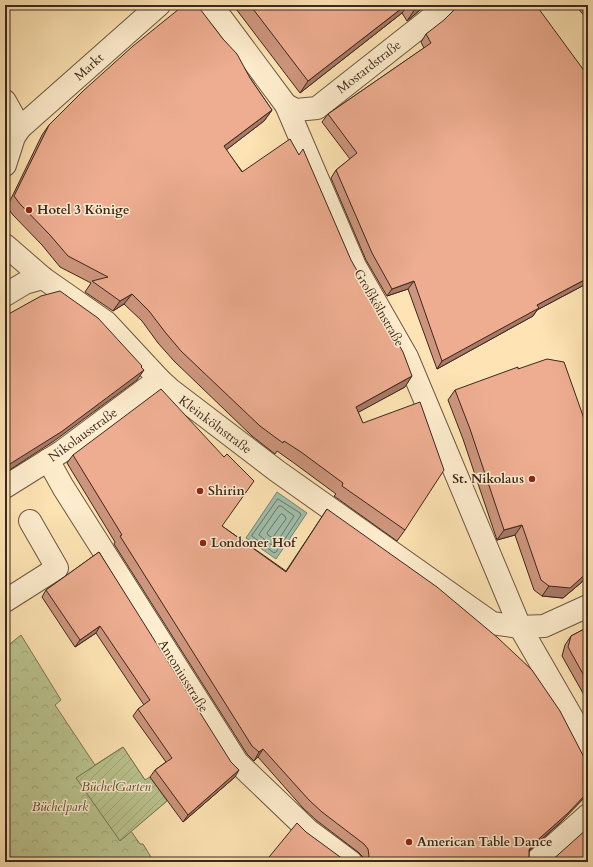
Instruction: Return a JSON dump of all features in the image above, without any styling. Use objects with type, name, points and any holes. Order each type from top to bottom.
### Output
[{"type":"street","name":"Markt","points":[[17,133],[158,5]]},
{"type":"street","name":"Mostardstraße","points":[[286,104],[296,110],[317,108],[430,19],[444,5]]},
{"type":"street","name":"Großkölnstraße","points":[[214,7],[286,104],[355,266],[407,357],[520,627],[588,745]]},
{"type":"street","points":[[5,101],[17,133],[5,165]]},
{"type":"street","name":"Kleinkölnstraße","points":[[5,245],[43,278],[106,322],[171,390],[276,471],[492,624],[520,627]]},
{"type":"street","points":[[5,295],[25,283],[43,278]]},
{"type":"street","name":"Nikolausstraße","points":[[5,488],[61,452],[159,379]]},
{"type":"street","name":"Antoniusstraße","points":[[48,460],[63,487],[237,762],[308,830],[351,862]]},
{"type":"street","points":[[5,601],[57,568],[30,521]]},
{"type":"street","points":[[520,627],[544,626],[588,606]]},
{"type":"street","points":[[535,862],[588,815]]},
{"type":"green space","name":"Büchelpark","points":[[21,635],[61,700],[55,705],[95,765],[123,747],[145,780],[167,801],[131,831],[140,844],[143,844],[154,862],[5,862],[5,648]]},
{"type":"green space","name":"BüchelGarten","points":[[123,747],[145,780],[150,777],[167,801],[120,841],[76,778]]},
{"type":"water","points":[[277,492],[307,513],[276,559],[246,538]]},
{"type":"building","points":[[184,5],[197,5],[223,39],[237,54],[250,78],[272,110],[224,146],[242,172],[290,139],[299,155],[303,149],[351,260],[403,352],[412,376],[356,407],[363,423],[420,402],[444,470],[405,530],[342,486],[343,483],[301,452],[284,441],[283,443],[260,426],[181,351],[149,311],[132,294],[120,301],[92,281],[108,277],[68,256],[14,196],[49,125],[83,91],[133,46]]},
{"type":"building","points":[[250,5],[406,5],[308,81]]},
{"type":"building","points":[[413,5],[420,5],[415,9]]},
{"type":"building","points":[[459,5],[462,5],[465,9],[470,5],[536,5],[588,76],[588,278],[537,305],[539,308],[442,361],[414,281],[392,289],[372,253],[336,170],[357,153],[328,114],[431,43],[426,34],[444,20]]},
{"type":"building","points":[[60,291],[98,318],[144,370],[61,432],[5,467],[5,316],[41,296]]},
{"type":"building","name":"St. Nikolaus","points":[[547,359],[564,362],[588,430],[588,572],[570,588],[549,586],[541,580],[522,525],[504,530],[470,429],[455,390],[518,367],[518,369]]},
{"type":"building","points":[[161,389],[224,457],[227,454],[254,481],[222,526],[286,572],[327,509],[437,587],[498,638],[532,670],[560,711],[588,765],[588,792],[568,813],[532,845],[529,850],[531,862],[366,862],[369,856],[368,849],[364,844],[322,812],[309,800],[263,749],[259,752],[252,746],[120,536],[122,535],[73,455]]},
{"type":"building","points":[[99,552],[231,762],[239,770],[188,815],[155,770],[172,758],[138,709],[150,700],[100,626],[80,640],[46,590]]},
{"type":"building","points":[[588,627],[588,683],[568,647],[571,636]]},
{"type":"building","points":[[297,823],[306,832],[347,862],[265,862]]},
{"type":"building","points":[[588,828],[588,862],[550,862]]},
{"type":"place","name":"Hotel 3 Könige","points":[[29,210]]},
{"type":"place","name":"St. Nikolaus","points":[[532,479]]},
{"type":"place","name":"Shirin","points":[[200,491]]},
{"type":"place","name":"Londoner Hof","points":[[203,543]]},
{"type":"place","name":"American Table Dance","points":[[409,842]]}]
